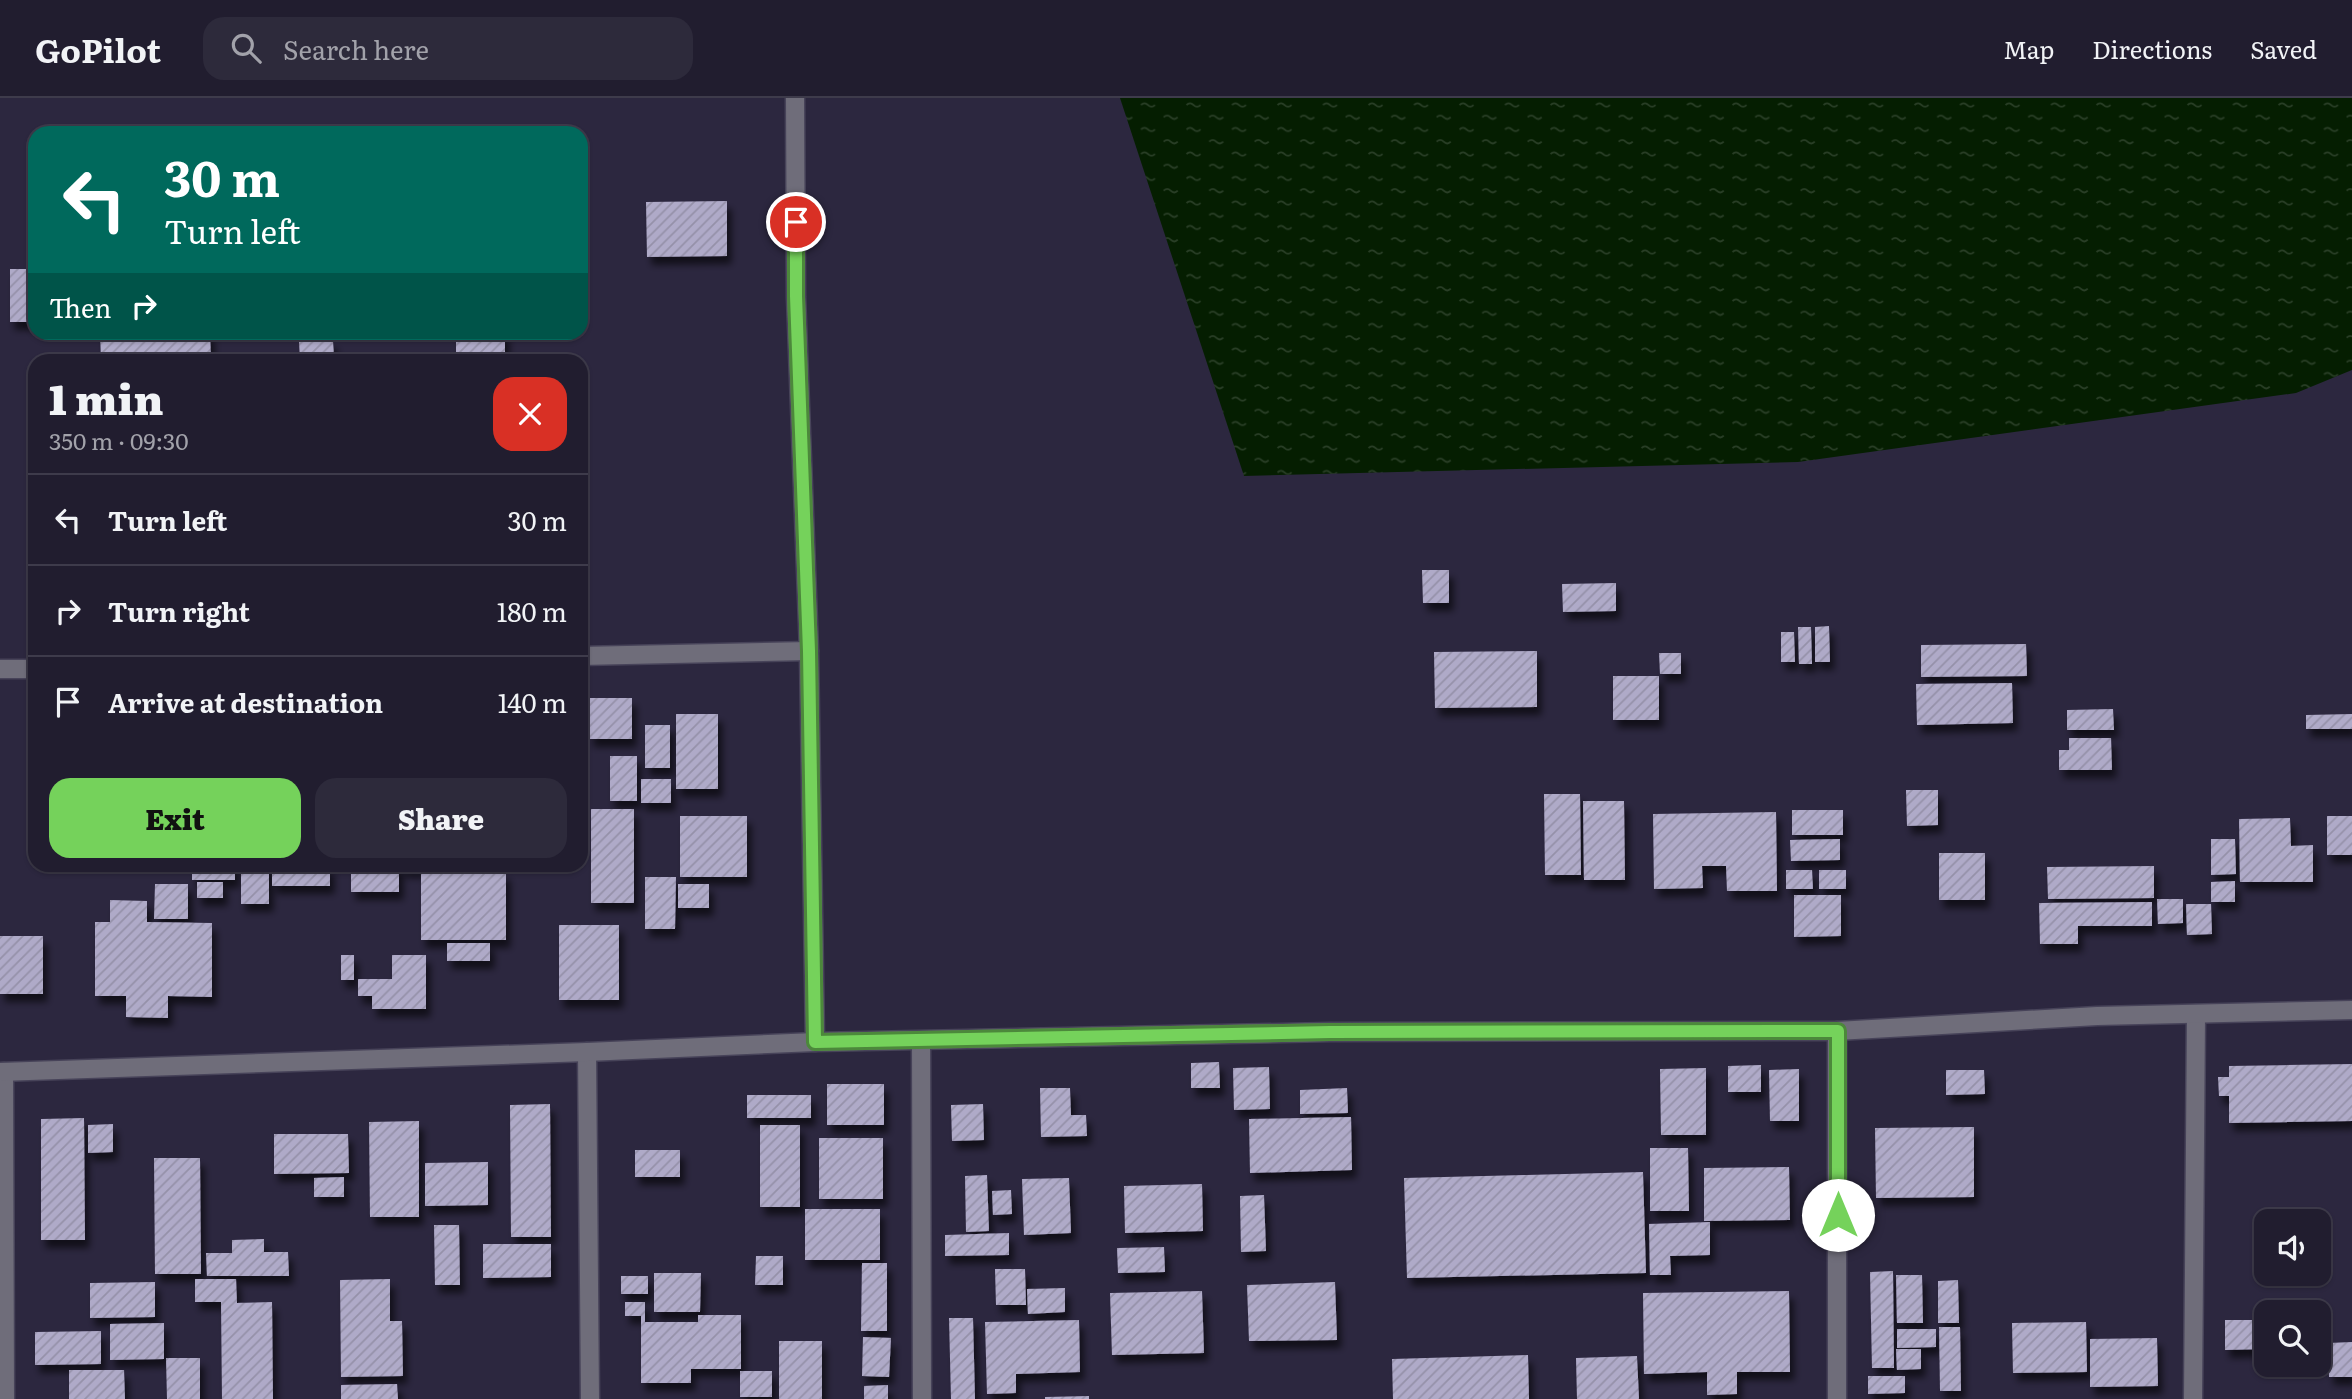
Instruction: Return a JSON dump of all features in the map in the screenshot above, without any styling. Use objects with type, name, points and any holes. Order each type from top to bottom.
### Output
[{"type":"street","points":[[795,98],[796,296],[809,651],[815,1042]]},
{"type":"street","points":[[588,656],[809,651]]},
{"type":"street","points":[[0,669],[28,669]]},
{"type":"street","points":[[5,1399],[2,1072],[815,1042],[1344,1032],[1838,1031],[2097,1016],[2352,1010]]},
{"type":"street","points":[[2193,1399],[2196,1014]]},
{"type":"street","points":[[1838,1031],[1838,1399]]},
{"type":"street","points":[[921,1041],[922,1399]]},
{"type":"street","points":[[587,1052],[590,1399]]},
{"type":"water","points":[[1120,98],[2352,98],[2352,370],[2296,393],[1798,462],[1244,476]]},
{"type":"building","points":[[727,201],[727,256],[647,257],[646,202]]},
{"type":"building","points":[[10,269],[28,269],[28,322],[10,322]]},
{"type":"building","points":[[100,340],[210,340],[211,354],[101,354]]},
{"type":"building","points":[[456,340],[505,340],[505,353],[548,354],[456,354]]},
{"type":"building","points":[[333,341],[334,354],[300,354],[299,342]]},
{"type":"building","points":[[1422,570],[1449,570],[1449,603],[1423,603]]},
{"type":"building","points":[[1616,583],[1616,611],[1563,612],[1562,584]]},
{"type":"building","points":[[1829,626],[1830,662],[1815,662],[1815,627]]},
{"type":"building","points":[[1798,627],[1811,627],[1812,664],[1799,664]]},
{"type":"building","points":[[1781,632],[1794,632],[1795,662],[1781,662]]},
{"type":"building","points":[[2026,644],[2027,676],[1921,677],[1921,645]]},
{"type":"building","points":[[1537,651],[1537,707],[1435,708],[1434,652]]},
{"type":"building","points":[[1659,653],[1681,653],[1681,674],[1660,674]]},
{"type":"building","points":[[1613,676],[1659,676],[1659,720],[1613,720]]},
{"type":"building","points":[[2012,683],[2013,723],[1917,725],[1916,684]]},
{"type":"building","points":[[589,698],[632,698],[632,739],[589,739]]},
{"type":"building","points":[[2113,709],[2114,730],[2067,730],[2067,710]]},
{"type":"building","points":[[676,714],[718,714],[718,789],[676,789]]},
{"type":"building","points":[[2352,714],[2352,729],[2306,729],[2306,715]]},
{"type":"building","points":[[645,725],[670,725],[670,768],[645,768]]},
{"type":"building","points":[[2069,738],[2111,738],[2112,770],[2059,770],[2059,750],[2069,750]]},
{"type":"building","points":[[610,756],[637,756],[637,801],[610,801]]},
{"type":"building","points":[[641,779],[671,779],[671,803],[641,803]]},
{"type":"building","points":[[1906,790],[1938,790],[1938,825],[1907,826]]},
{"type":"building","points":[[1544,794],[1580,794],[1581,875],[1545,875]]},
{"type":"building","points":[[1583,801],[1624,801],[1625,880],[1584,880]]},
{"type":"building","points":[[591,809],[634,809],[634,903],[591,903]]},
{"type":"building","points":[[1792,810],[1843,810],[1843,835],[1792,835]]},
{"type":"building","points":[[1776,812],[1777,891],[1727,891],[1726,866],[1702,866],[1703,888],[1654,889],[1653,814]]},
{"type":"building","points":[[680,816],[747,816],[747,877],[680,877]]},
{"type":"building","points":[[2327,816],[2352,816],[2352,855],[2327,855]]},
{"type":"building","points":[[2290,818],[2291,846],[2313,845],[2313,882],[2240,882],[2239,819]]},
{"type":"building","points":[[1840,839],[1840,860],[1791,861],[1790,840]]},
{"type":"building","points":[[2211,839],[2235,839],[2236,874],[2211,875]]},
{"type":"building","points":[[1939,853],[1985,853],[1985,900],[1939,900]]},
{"type":"building","points":[[2154,866],[2154,898],[2048,899],[2047,867]]},
{"type":"building","points":[[1786,870],[1812,870],[1813,889],[1786,889]]},
{"type":"building","points":[[1819,870],[1846,870],[1846,889],[1819,889]]},
{"type":"building","points":[[192,872],[235,872],[235,880],[192,880]]},
{"type":"building","points":[[241,872],[269,872],[269,904],[241,904]]},
{"type":"building","points":[[272,872],[330,872],[330,886],[272,886]]},
{"type":"building","points":[[351,872],[399,872],[399,892],[351,892]]},
{"type":"building","points":[[421,872],[506,872],[506,940],[421,940]]},
{"type":"building","points":[[645,877],[676,877],[675,929],[645,929]]},
{"type":"building","points":[[2235,881],[2235,902],[2211,902],[2211,882]]},
{"type":"building","points":[[197,882],[223,882],[223,898],[197,898]]},
{"type":"building","points":[[155,884],[188,884],[188,919],[154,919]]},
{"type":"building","points":[[678,884],[709,884],[709,908],[678,908]]},
{"type":"building","points":[[1794,895],[1841,895],[1841,936],[1794,937]]},
{"type":"building","points":[[2157,899],[2183,899],[2183,923],[2158,924]]},
{"type":"building","points":[[110,900],[147,901],[147,922],[212,923],[212,997],[168,996],[168,1018],[126,1017],[126,996],[95,996],[95,922],[110,922]]},
{"type":"building","points":[[2152,902],[2152,926],[2078,926],[2078,944],[2040,944],[2039,903]]},
{"type":"building","points":[[2186,904],[2211,904],[2212,934],[2187,935]]},
{"type":"building","points":[[559,925],[619,925],[619,1000],[559,1000]]},
{"type":"building","points":[[0,936],[43,936],[43,994],[0,994]]},
{"type":"building","points":[[447,943],[490,943],[490,961],[447,961]]},
{"type":"building","points":[[341,955],[354,955],[354,980],[341,980]]},
{"type":"building","points":[[392,955],[426,955],[426,1009],[372,1009],[372,996],[358,996],[358,979],[392,979]]},
{"type":"building","points":[[1219,1062],[1220,1088],[1191,1088],[1191,1063]]},
{"type":"building","points":[[2352,1064],[2352,1121],[2229,1123],[2229,1096],[2219,1096],[2218,1077],[2229,1077],[2229,1066]]},
{"type":"building","points":[[1761,1065],[1761,1092],[1728,1092],[1728,1066]]},
{"type":"building","points":[[1269,1067],[1270,1109],[1234,1110],[1233,1068]]},
{"type":"building","points":[[1706,1068],[1706,1135],[1661,1135],[1660,1069]]},
{"type":"building","points":[[1799,1069],[1799,1121],[1770,1121],[1769,1070]]},
{"type":"building","points":[[1946,1070],[1984,1070],[1985,1094],[1946,1095]]},
{"type":"building","points":[[827,1084],[884,1084],[884,1125],[827,1125]]},
{"type":"building","points":[[1040,1088],[1070,1088],[1071,1115],[1086,1115],[1087,1136],[1041,1137]]},
{"type":"building","points":[[1347,1088],[1348,1113],[1300,1114],[1300,1090]]},
{"type":"building","points":[[747,1095],[811,1095],[811,1118],[747,1118]]},
{"type":"building","points":[[550,1104],[551,1237],[511,1237],[510,1105]]},
{"type":"building","points":[[983,1104],[984,1140],[952,1141],[951,1105]]},
{"type":"building","points":[[1351,1117],[1352,1170],[1250,1173],[1249,1119]]},
{"type":"building","points":[[84,1118],[85,1240],[41,1240],[41,1119]]},
{"type":"building","points":[[419,1121],[419,1217],[370,1217],[369,1122]]},
{"type":"building","points":[[113,1124],[113,1152],[88,1153],[88,1125]]},
{"type":"building","points":[[760,1125],[800,1125],[800,1207],[760,1207]]},
{"type":"building","points":[[1974,1127],[1974,1197],[1876,1198],[1875,1128]]},
{"type":"building","points":[[274,1134],[348,1134],[349,1173],[274,1174]]},
{"type":"building","points":[[819,1138],[883,1138],[883,1199],[819,1199]]},
{"type":"building","points":[[1650,1148],[1688,1148],[1689,1211],[1650,1211]]},
{"type":"building","points":[[635,1150],[680,1150],[680,1177],[635,1177]]},
{"type":"building","points":[[154,1158],[200,1158],[201,1274],[155,1274]]},
{"type":"building","points":[[488,1162],[488,1205],[425,1206],[425,1163]]},
{"type":"building","points":[[1789,1167],[1790,1220],[1704,1221],[1704,1168]]},
{"type":"building","points":[[1643,1172],[1646,1273],[1407,1278],[1404,1178]]},
{"type":"building","points":[[987,1175],[989,1231],[966,1232],[965,1176]]},
{"type":"building","points":[[344,1177],[344,1197],[314,1197],[314,1178]]},
{"type":"building","points":[[1069,1178],[1071,1233],[1024,1235],[1022,1179]]},
{"type":"building","points":[[1202,1184],[1203,1231],[1125,1233],[1124,1186]]},
{"type":"building","points":[[1011,1190],[1012,1214],[993,1215],[992,1191]]},
{"type":"building","points":[[1264,1195],[1266,1251],[1241,1252],[1240,1196]]},
{"type":"building","points":[[805,1209],[880,1209],[880,1260],[805,1260]]},
{"type":"building","points":[[1710,1222],[1710,1255],[1670,1256],[1671,1275],[1650,1275],[1649,1224]]},
{"type":"building","points":[[434,1225],[459,1225],[460,1285],[435,1285]]},
{"type":"building","points":[[1009,1233],[1009,1255],[945,1256],[945,1235]]},
{"type":"building","points":[[264,1239],[264,1252],[288,1252],[289,1276],[207,1276],[206,1253],[232,1253],[232,1240]]},
{"type":"building","points":[[483,1244],[551,1244],[551,1277],[483,1278]]},
{"type":"building","points":[[1164,1247],[1165,1272],[1118,1273],[1117,1248]]},
{"type":"building","points":[[756,1256],[783,1256],[783,1285],[755,1285]]},
{"type":"building","points":[[862,1263],[887,1263],[887,1331],[861,1331]]},
{"type":"building","points":[[995,1269],[1025,1269],[1026,1305],[996,1305]]},
{"type":"building","points":[[1893,1271],[1894,1368],[1872,1368],[1870,1272]]},
{"type":"building","points":[[654,1273],[701,1273],[700,1312],[654,1312]]},
{"type":"building","points":[[1896,1275],[1922,1275],[1923,1323],[1897,1323]]},
{"type":"building","points":[[621,1276],[648,1276],[648,1294],[621,1294]]},
{"type":"building","points":[[195,1279],[236,1279],[237,1303],[272,1302],[273,1399],[222,1399],[221,1302],[195,1302]]},
{"type":"building","points":[[390,1279],[390,1321],[402,1321],[403,1376],[341,1377],[340,1280]]},
{"type":"building","points":[[1958,1280],[1959,1323],[1938,1323],[1938,1281]]},
{"type":"building","points":[[155,1282],[155,1317],[90,1318],[90,1283]]},
{"type":"building","points":[[1335,1282],[1337,1340],[1249,1341],[1247,1285]]},
{"type":"building","points":[[1065,1288],[1065,1312],[1028,1314],[1027,1289]]},
{"type":"building","points":[[1202,1291],[1204,1353],[1112,1355],[1110,1293]]},
{"type":"building","points":[[1789,1291],[1790,1372],[1737,1372],[1737,1394],[1707,1395],[1707,1372],[1644,1374],[1643,1293]]},
{"type":"building","points":[[625,1302],[645,1302],[645,1322],[698,1322],[698,1315],[741,1315],[741,1369],[691,1369],[691,1383],[641,1383],[641,1316],[625,1316]]},
{"type":"building","points":[[949,1318],[973,1318],[975,1399],[951,1399]]},
{"type":"building","points":[[1079,1320],[1080,1372],[1016,1374],[1016,1393],[987,1394],[985,1322]]},
{"type":"building","points":[[2225,1320],[2254,1320],[2254,1349],[2225,1350]]},
{"type":"building","points":[[2086,1322],[2087,1372],[2013,1373],[2012,1323]]},
{"type":"building","points":[[164,1323],[164,1359],[110,1360],[110,1324]]},
{"type":"building","points":[[1939,1327],[1960,1327],[1961,1391],[1940,1391]]},
{"type":"building","points":[[1897,1329],[1936,1329],[1936,1347],[1897,1348]]},
{"type":"building","points":[[101,1331],[101,1364],[35,1365],[35,1332]]},
{"type":"building","points":[[863,1337],[891,1338],[889,1377],[862,1376]]},
{"type":"building","points":[[2157,1338],[2158,1386],[2090,1387],[2090,1339]]},
{"type":"building","points":[[779,1341],[822,1341],[822,1399],[779,1399]]},
{"type":"building","points":[[2352,1342],[2352,1377],[2331,1377],[2331,1343]]},
{"type":"building","points":[[1896,1349],[1921,1349],[1921,1369],[1897,1370]]},
{"type":"building","points":[[1528,1355],[1529,1399],[1393,1399],[1392,1359]]},
{"type":"building","points":[[1637,1356],[1639,1399],[1577,1399],[1576,1358]]},
{"type":"building","points":[[166,1358],[200,1358],[200,1399],[167,1399]]},
{"type":"building","points":[[69,1370],[124,1370],[125,1399],[69,1399]]},
{"type":"building","points":[[740,1371],[772,1371],[772,1397],[740,1397]]},
{"type":"building","points":[[1868,1376],[1905,1376],[1905,1393],[1868,1394]]},
{"type":"building","points":[[397,1384],[398,1399],[341,1399],[341,1385]]},
{"type":"building","points":[[888,1385],[888,1399],[864,1399],[864,1386]]},
{"type":"building","points":[[1089,1396],[1089,1399],[1045,1399],[1045,1397]]},
{"type":"route","points":[[796,222],[796,296],[809,651],[815,1042],[1330,1032],[1838,1031],[1838,1215]]}]
